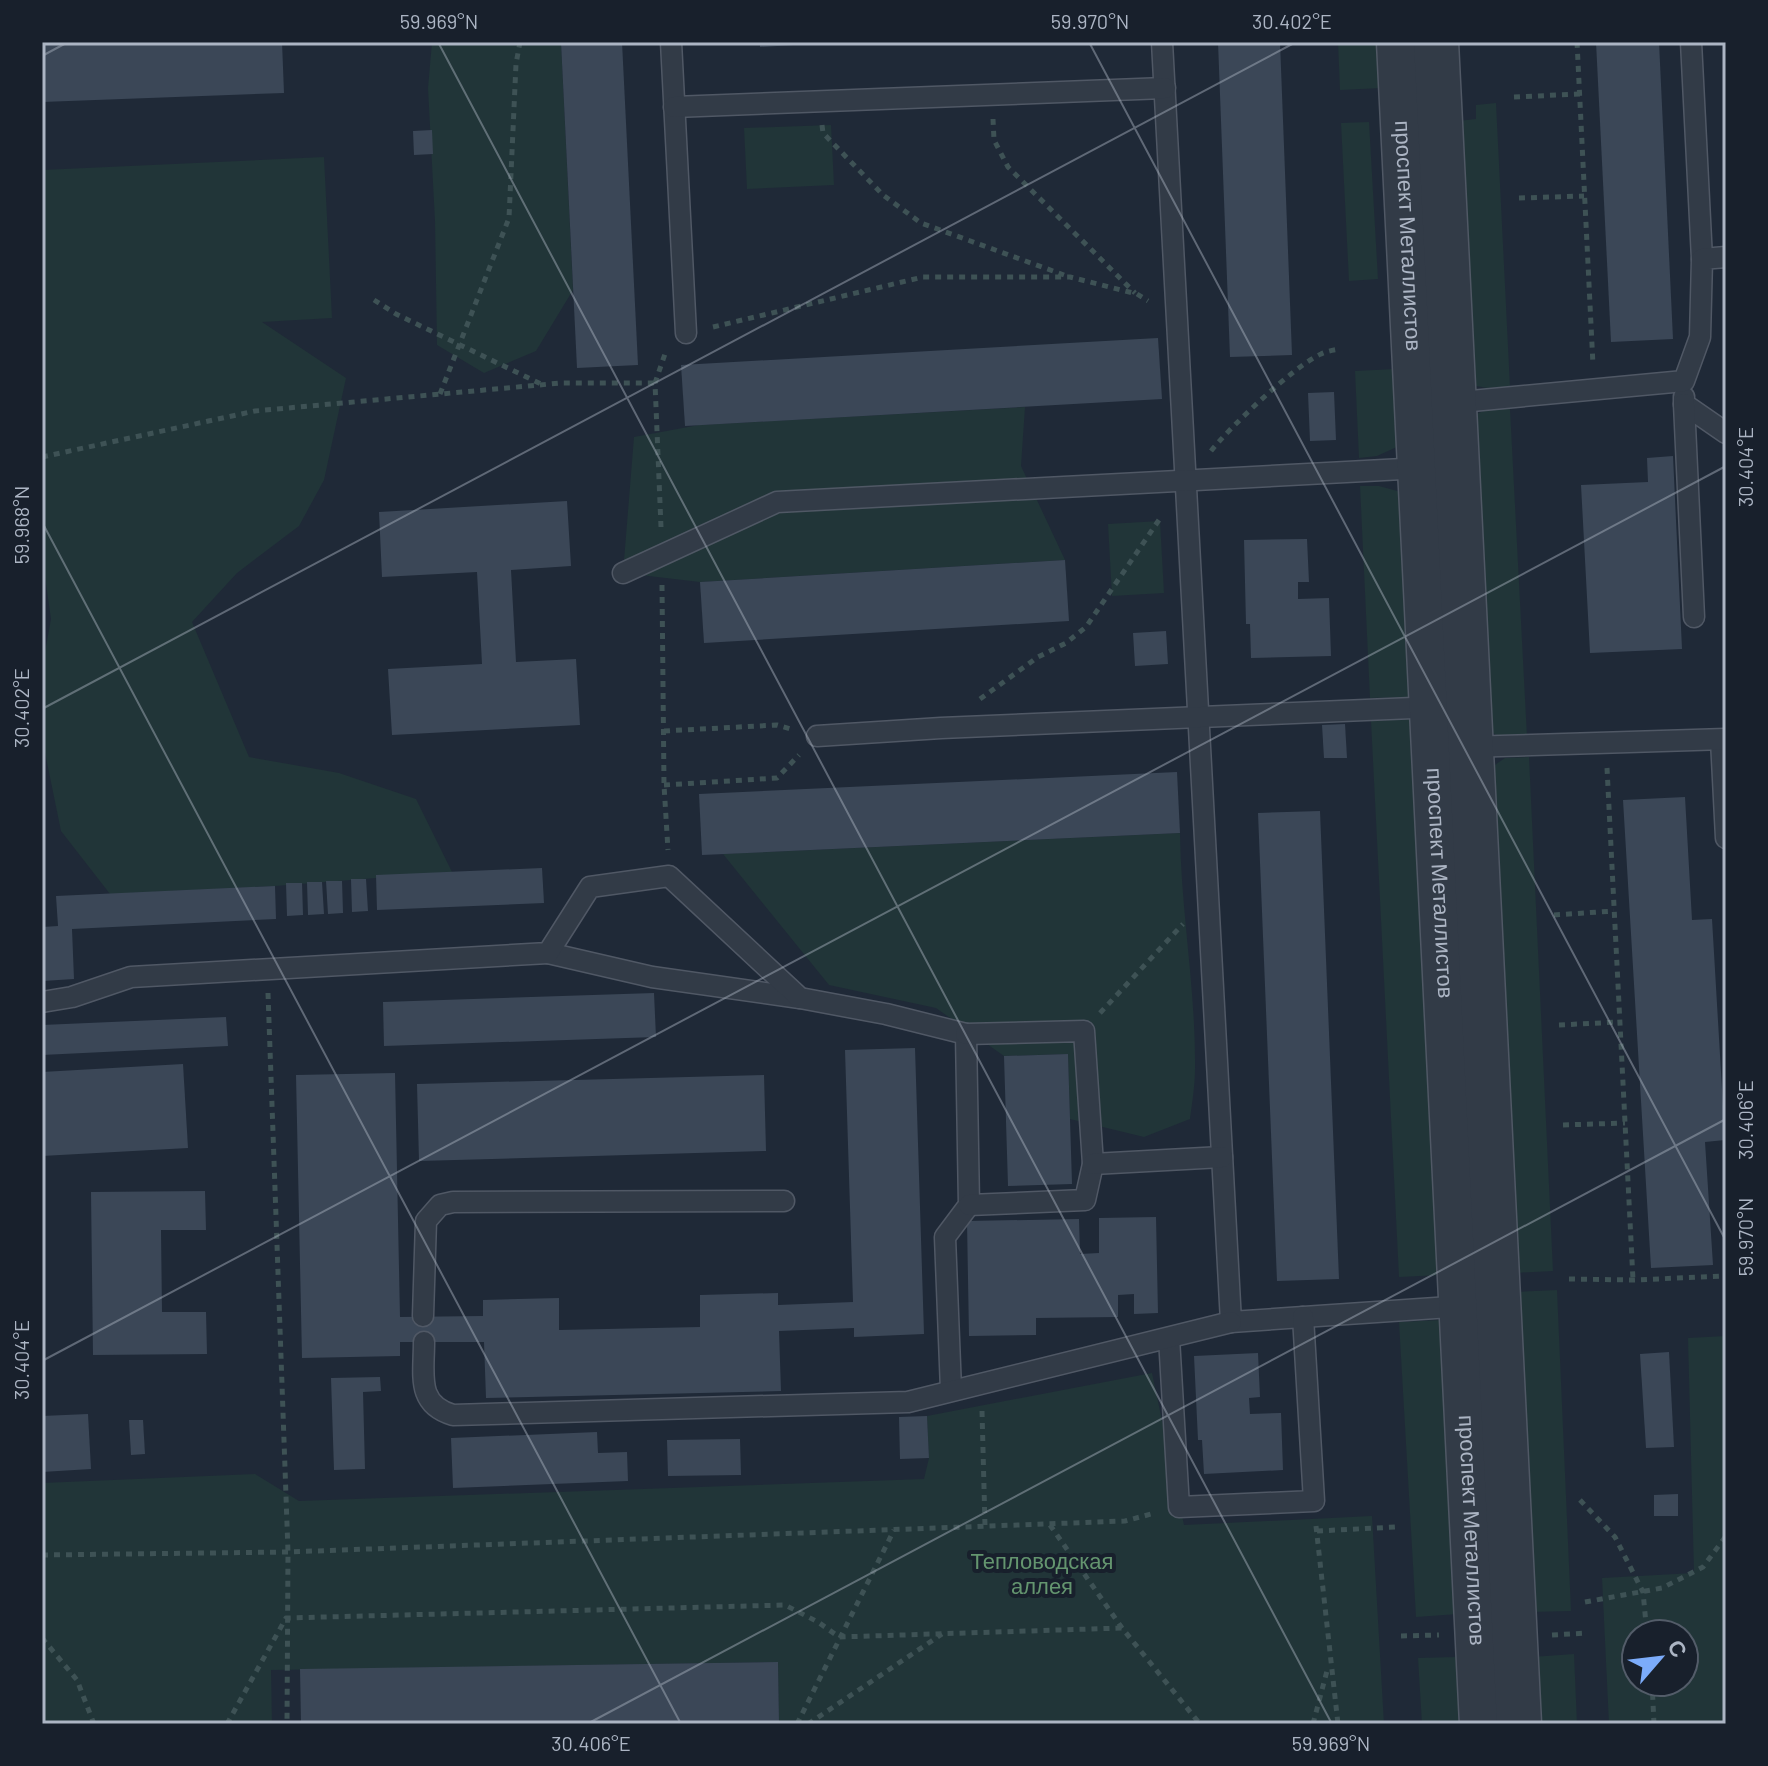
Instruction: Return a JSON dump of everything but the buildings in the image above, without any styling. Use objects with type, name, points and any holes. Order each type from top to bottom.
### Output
[{"type":"street","name":"проспект Металлистов","points":[[1399,42],[1435,404]]},
{"type":"street","name":"проспект Металлистов","points":[[1436,42],[1435,404],[1438,467],[1480,1305],[1519,1724]]},
{"type":"street","name":"проспект Металлистов","points":[[1480,1305],[1482,1724]]},
{"type":"lane","points":[[671,42],[686,333]]},
{"type":"lane","points":[[1162,42],[1231,1322]]},
{"type":"lane","points":[[1691,42],[1702,259],[1700,337],[1684,381],[1694,617]]},
{"type":"lane","points":[[674,107],[1165,88]]},
{"type":"lane","points":[[1702,259],[1726,257]]},
{"type":"lane","points":[[1435,404],[1684,381]]},
{"type":"lane","points":[[1684,404],[1726,433]]},
{"type":"lane","points":[[623,573],[777,502],[1438,467]]},
{"type":"lane","points":[[817,736],[1198,716],[1451,727],[1606,743],[1723,740],[1726,838]]},
{"type":"lane","points":[[548,953],[590,887],[669,876],[800,998]]},
{"type":"lane","points":[[42,1002],[72,997],[131,977],[548,953],[652,977],[886,1014],[966,1034],[1084,1031],[1093,1164],[1085,1200],[969,1205]]},
{"type":"lane","points":[[951,1390],[945,1237],[969,1205],[966,1034]]},
{"type":"lane","points":[[1093,1164],[1222,1157]]},
{"type":"lane","points":[[423,1316],[426,1221],[440,1205],[453,1202],[784,1201]]},
{"type":"lane","points":[[424,1342],[424,1380],[428,1401],[453,1415],[908,1402],[1231,1322],[1480,1305]]},
{"type":"lane","points":[[1169,1338],[1179,1507],[1314,1501],[1303,1317]]},
{"type":"path","points":[[440,394],[509,218],[516,64],[520,42]]},
{"type":"path","points":[[1577,42],[1594,389]]},
{"type":"path","points":[[991,94],[994,140],[1008,167],[1137,294],[1177,318]]},
{"type":"path","points":[[1514,97],[1580,94]]},
{"type":"path","points":[[821,100],[823,133],[883,195],[921,223],[1070,277],[1137,294]]},
{"type":"path","points":[[1519,198],[1584,196]]},
{"type":"path","points":[[669,876],[664,785],[662,554],[655,383],[665,352],[686,333],[923,277],[1070,277]]},
{"type":"path","points":[[374,300],[396,314],[543,385]]},
{"type":"path","points":[[941,728],[1038,657],[1066,643],[1086,627],[1186,482],[1224,434],[1294,373],[1322,353],[1340,349]]},
{"type":"path","points":[[42,457],[255,411],[543,385],[655,383]]},
{"type":"path","points":[[664,731],[777,725],[817,736],[777,778],[664,785]]},
{"type":"path","points":[[1606,743],[1633,1280]]},
{"type":"path","points":[[1084,1031],[1208,897]]},
{"type":"path","points":[[1554,915],[1614,911]]},
{"type":"path","points":[[267,970],[288,1552],[287,1724]]},
{"type":"path","points":[[1559,1025],[1619,1022]]},
{"type":"path","points":[[1563,1125],[1625,1123]]},
{"type":"path","points":[[1569,1279],[1726,1276]]},
{"type":"path","points":[[1726,1371],[1726,1409]]},
{"type":"path","points":[[982,1382],[985,1526]]},
{"type":"path","points":[[1580,1500],[1615,1537],[1643,1592],[1645,1618]]},
{"type":"path","points":[[1314,1501],[1338,1724]]},
{"type":"path","points":[[42,1555],[288,1552],[1125,1521],[1179,1507]]},
{"type":"path","points":[[1050,1524],[1122,1628],[1200,1724]]},
{"type":"path","points":[[1316,1531],[1396,1527]]},
{"type":"path","points":[[797,1724],[894,1529]]},
{"type":"path","points":[[1585,1602],[1662,1588],[1703,1567],[1726,1536]]},
{"type":"path","points":[[286,1618],[785,1605],[839,1637],[1122,1628]]},
{"type":"path","points":[[227,1724],[286,1618]]},
{"type":"path","points":[[808,1724],[943,1633]]},
{"type":"path","points":[[1539,1636],[1587,1633]]},
{"type":"path","points":[[1401,1636],[1442,1635]]},
{"type":"path","points":[[42,1638],[77,1680],[94,1724]]},
{"type":"path","points":[[1313,1724],[1330,1662]]},
{"type":"path","points":[[1653,1698],[1654,1724]]},
{"type":"green space","points":[[432,42],[561,42],[573,290],[536,351],[484,373],[437,345],[428,88]]},
{"type":"green space","points":[[1338,42],[1378,42],[1381,88],[1340,90]]},
{"type":"green space","points":[[1496,103],[1510,387],[1487,388],[1471,385],[1458,121],[1476,119],[1476,105]]},
{"type":"green space","points":[[1369,122],[1378,279],[1349,281],[1341,123]]},
{"type":"green space","points":[[831,125],[834,185],[747,189],[744,128]]},
{"type":"green space","points":[[324,157],[332,318],[262,322],[346,378],[324,480],[299,526],[237,573],[192,622],[249,757],[339,773],[416,799],[452,872],[275,886],[110,894],[61,831],[42,738],[42,668],[51,619],[42,556],[42,170]]},
{"type":"green space","points":[[1395,369],[1399,446],[1377,456],[1359,458],[1355,371]]},
{"type":"green space","points":[[1025,407],[1021,466],[1065,560],[700,582],[623,573],[634,437],[699,425]]},
{"type":"green space","points":[[1488,409],[1510,409],[1527,737],[1503,739],[1488,730],[1472,416]]},
{"type":"green space","points":[[1360,486],[1379,486],[1401,492],[1410,697],[1370,698]]},
{"type":"green space","points":[[1160,521],[1164,593],[1112,596],[1108,524]]},
{"type":"green space","points":[[1412,719],[1440,1275],[1399,1277],[1371,721]]},
{"type":"green space","points":[[1529,757],[1553,1271],[1513,1273],[1489,769],[1505,758]]},
{"type":"green space","points":[[1180,833],[1193,1010],[1193,1094],[1190,1119],[1144,1137],[1070,1119],[1068,1054],[1004,1056],[936,1008],[829,985],[723,854]]},
{"type":"green space","points":[[1557,1290],[1571,1611],[1530,1612],[1515,1292]]},
{"type":"green space","points":[[1441,1320],[1458,1614],[1416,1617],[1399,1322]]},
{"type":"green space","points":[[1726,1336],[1726,1724],[1609,1724],[1602,1578],[1694,1573],[1688,1338]]},
{"type":"green space","name":"Тепловодская аллея","points":[[1152,1373],[1184,1525],[1372,1516],[1384,1724],[779,1724],[778,1662],[271,1670],[272,1724],[42,1724],[42,1483],[255,1474],[299,1501],[924,1479],[929,1458],[927,1416]]},
{"type":"green space","points":[[1574,1654],[1577,1724],[1536,1724],[1532,1657]]},
{"type":"green space","points":[[1457,1657],[1461,1724],[1422,1724],[1418,1658]]}]
